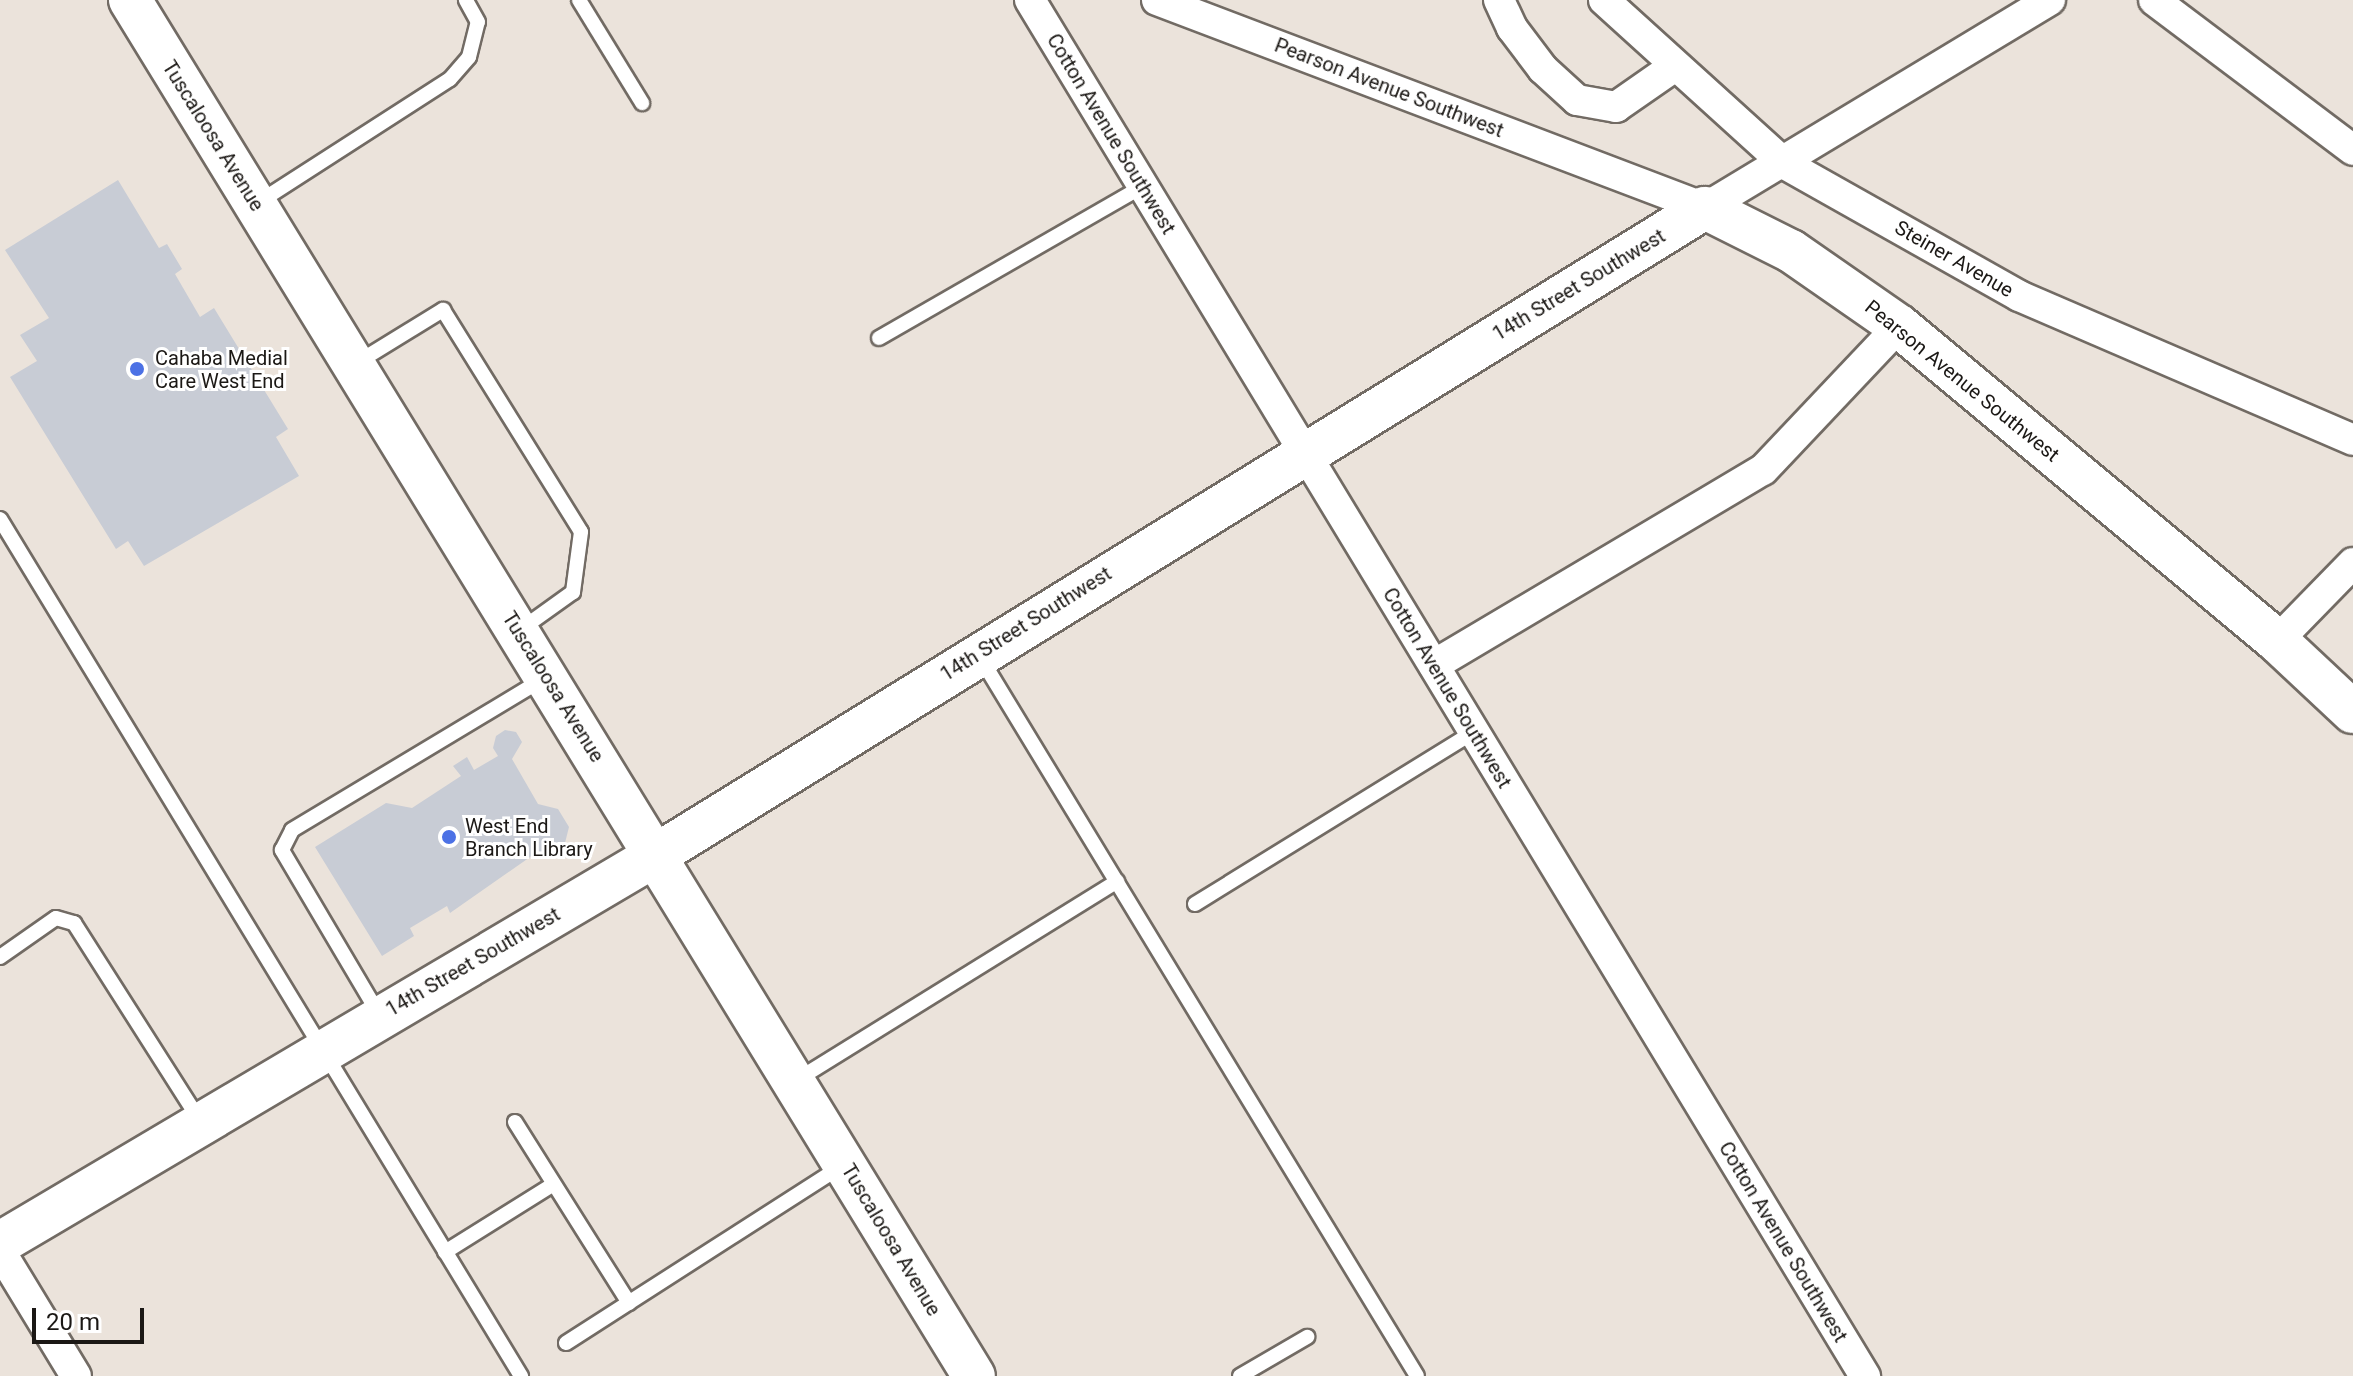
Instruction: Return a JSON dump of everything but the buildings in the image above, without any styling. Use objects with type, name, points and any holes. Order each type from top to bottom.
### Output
[{"type":"street","name":"Tuscaloosa Avenue","points":[[130,0],[974,1376]]},
{"type":"street","name":"Cotton Avenue Southwest","points":[[1030,0],[1865,1376]]},
{"type":"street","name":"Pearson Avenue Southwest","points":[[1157,0],[1705,208],[1791,251],[1899,326],[2277,641],[2353,712]]},
{"type":"street","points":[[1499,0],[1512,28],[1543,69],[1577,100],[1616,107],[1675,66]]},
{"type":"street","name":"Steiner Avenue","points":[[1604,0],[1785,164],[2019,296],[2353,440]]},
{"type":"street","name":"14th Street Southwest","points":[[0,1243],[656,855],[1304,452],[1705,208],[1785,164],[2050,0]]},
{"type":"street","points":[[2154,0],[2353,150]]},
{"type":"street","points":[[1434,665],[1763,470],[1899,326]]},
{"type":"street","points":[[2277,641],[2353,563]]},
{"type":"street","points":[[0,1251],[76,1376]]},
{"type":"lane","points":[[255,204],[450,79],[469,57],[478,22],[466,0]]},
{"type":"lane","points":[[584,2],[642,103]]},
{"type":"lane","points":[[879,338],[1143,186]]},
{"type":"lane","points":[[354,365],[443,310],[581,532],[573,592],[518,631]]},
{"type":"lane","points":[[0,519],[521,1376]]},
{"type":"lane","points":[[978,653],[1417,1376]]},
{"type":"lane","points":[[380,1016],[282,850],[292,830],[546,677]]},
{"type":"lane","points":[[1195,904],[1473,732]]},
{"type":"lane","points":[[795,1081],[1117,881]]},
{"type":"lane","points":[[0,957],[56,918],[74,923],[201,1123]]},
{"type":"lane","points":[[515,1122],[629,1303]]},
{"type":"lane","points":[[566,1343],[845,1164]]},
{"type":"lane","points":[[445,1252],[554,1184]]},
{"type":"lane","points":[[1240,1376],[1307,1337]]},
{"type":"place","name":"Cahaba Medial Care West End","points":[[137,369]]},
{"type":"place","name":"West End Branch Library","points":[[449,837]]}]
